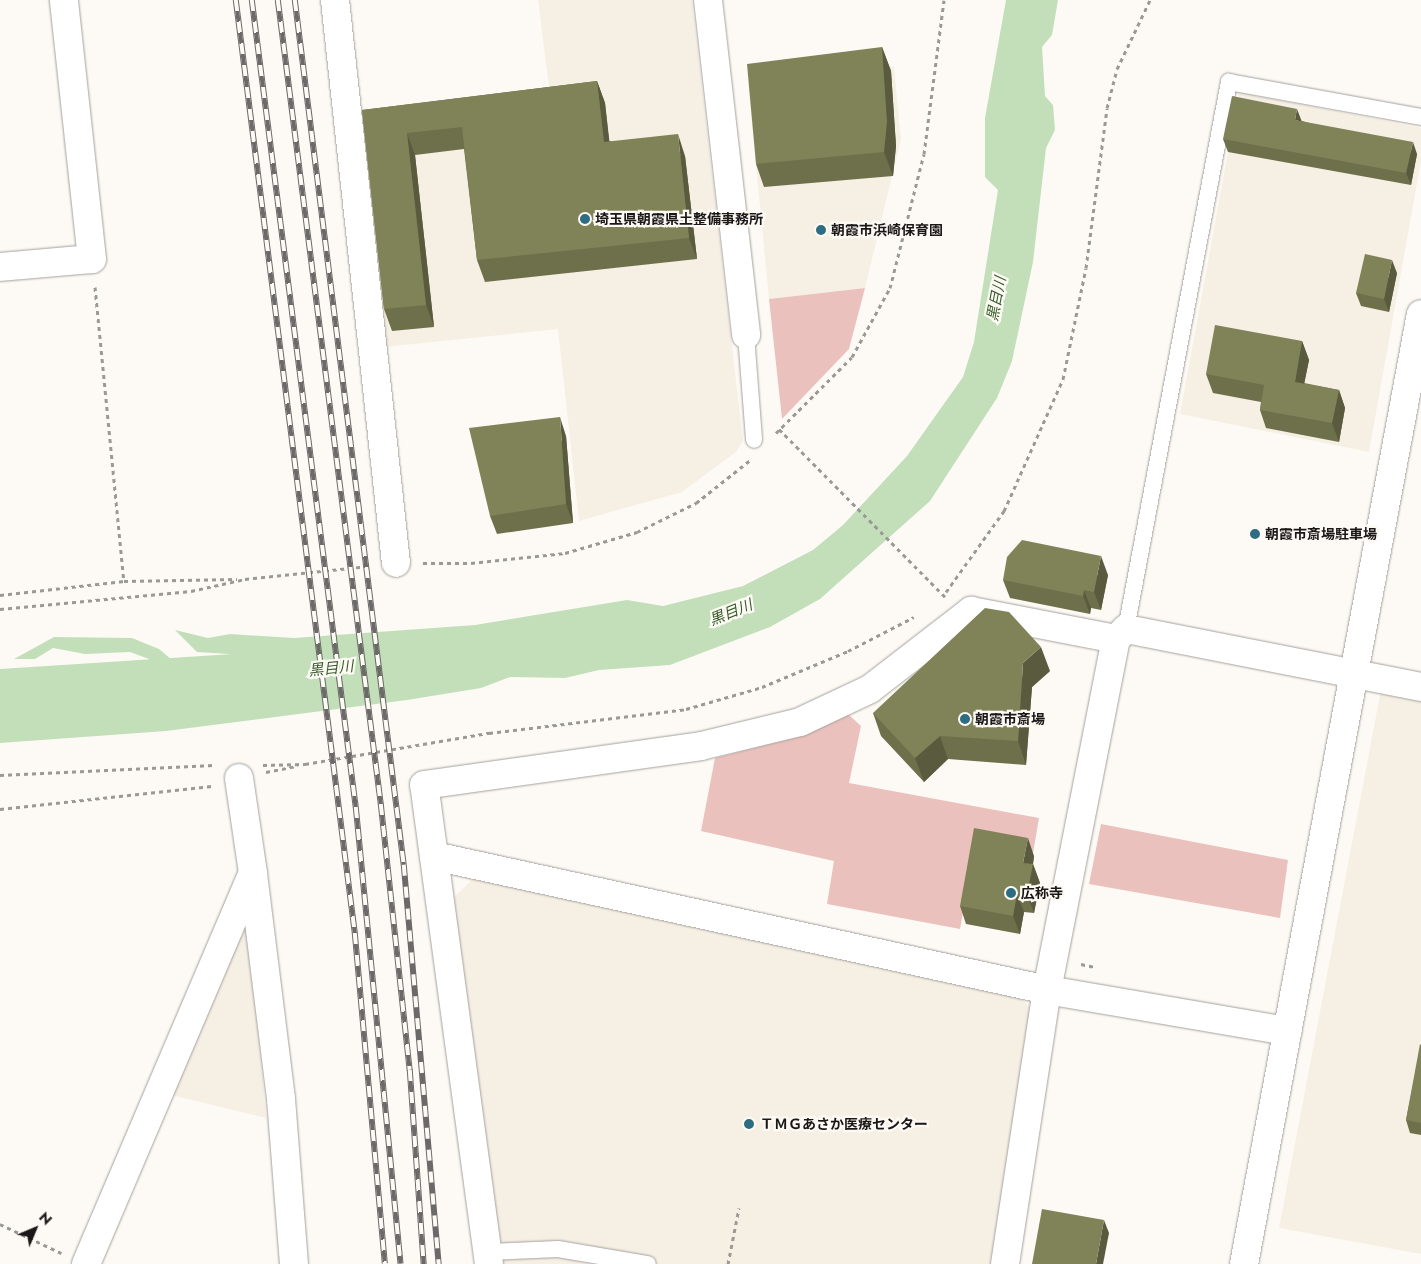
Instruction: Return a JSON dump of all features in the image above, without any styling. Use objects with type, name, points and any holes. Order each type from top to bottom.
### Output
[{"type":"street","points":[[0,267],[92,259],[64,0]]},
{"type":"street","points":[[334,0],[396,563]]},
{"type":"street","points":[[708,0],[746,335]]},
{"type":"street","points":[[1244,1264],[1288,1030],[1351,674],[1421,314]]},
{"type":"street","points":[[489,1258],[424,785],[701,746],[800,722],[870,689],[971,611],[1121,634],[1421,687]]},
{"type":"street","points":[[1005,1264],[1047,990],[1121,634]]},
{"type":"street","points":[[238,769],[281,1098],[294,1264]]},
{"type":"street","points":[[434,856],[1047,990],[1288,1030]]},
{"type":"street","points":[[77,1260],[253,873]]},
{"type":"lane","points":[[1121,634],[1229,82],[1421,118]]},
{"type":"lane","points":[[746,335],[761,439]]},
{"type":"lane","points":[[558,1249],[570,1264]]},
{"type":"lane","points":[[489,1258],[558,1249],[615,1262],[648,1264]]},
{"type":"path","points":[[761,439],[852,357],[890,288],[924,154],[944,0]]},
{"type":"path","points":[[937,602],[1004,511],[1063,379],[1086,268],[1107,108],[1117,70],[1150,0]]},
{"type":"path","points":[[92,259],[124,581]]},
{"type":"path","points":[[786,438],[935,588]]},
{"type":"path","points":[[0,595],[124,581],[245,579]]},
{"type":"path","points":[[0,775],[238,769],[305,764],[489,733],[686,709],[762,687],[848,651],[923,612]]},
{"type":"path","points":[[0,808],[196,791],[238,769],[305,764]]},
{"type":"path","points":[[728,1264],[739,1208]]},
{"type":"path","points":[[0,1224],[77,1260]]},
{"type":"shaded area","points":[[538,0],[692,0],[743,441],[736,452],[682,492],[579,521],[558,329],[385,347],[361,125],[551,104]]},
{"type":"shaded area","name":"朝霞市浜崎保育園","points":[[894,67],[901,139],[865,288],[769,299],[748,83]]},
{"type":"shaded area","points":[[1239,92],[1421,128],[1421,161],[1369,452],[1180,414]]},
{"type":"shaded area","points":[[865,288],[849,349],[782,419],[769,299]]},
{"type":"shaded area","points":[[1381,690],[1421,697],[1421,1254],[1279,1228]]},
{"type":"shaded area","points":[[848,714],[861,726],[849,783],[1039,818],[1033,853],[976,842],[960,929],[827,904],[834,861],[701,831],[715,758],[802,736]]},
{"type":"shaded area","points":[[1101,824],[1288,860],[1280,918],[1089,884]]},
{"type":"shaded area","name":"ＴＭＧあさか医療センター","points":[[476,876],[1015,991],[1035,1014],[991,1264],[499,1264],[451,900]]},
{"type":"shaded area","points":[[240,924],[251,929],[266,1118],[171,1095]]},
{"type":"water","points":[[1006,0],[1058,0],[1052,35],[1042,47],[1045,96],[1053,105],[1055,130],[1046,148],[1033,262],[1012,361],[997,398],[930,501],[820,599],[770,627],[670,665],[599,670],[565,678],[510,677],[481,688],[407,700],[166,731],[0,743],[0,711],[22,703],[87,702],[167,690],[179,683],[147,674],[143,671],[149,659],[130,652],[85,654],[53,648],[35,659],[14,659],[54,637],[132,638],[159,649],[178,665],[198,669],[215,665],[237,670],[253,660],[245,655],[197,652],[175,630],[208,638],[230,634],[294,638],[475,625],[627,600],[663,606],[743,586],[813,550],[843,525],[907,456],[963,377],[974,342],[998,190],[985,177],[985,118]]},
{"type":"building","points":[[882,47],[887,122],[884,152],[756,164],[747,64]]},
{"type":"building","points":[[597,81],[604,142],[678,134],[689,238],[477,260],[462,127],[407,133],[426,305],[384,309],[362,110]]},
{"type":"building","points":[[1232,96],[1297,109],[1295,120],[1413,142],[1406,173],[1223,139]]},
{"type":"building","points":[[1365,254],[1392,260],[1384,299],[1356,293]]},
{"type":"building","points":[[1215,325],[1302,341],[1295,382],[1339,390],[1332,423],[1260,410],[1264,385],[1206,374]]},
{"type":"building","points":[[560,417],[566,504],[490,516],[469,428]]},
{"type":"building","points":[[1022,540],[1101,556],[1094,592],[1084,590],[1083,596],[1003,580],[1007,557]]},
{"type":"building","name":"朝霞市斎場","points":[[985,608],[1009,612],[1041,647],[1023,663],[1018,741],[940,736],[915,758],[873,713]]},
{"type":"building","points":[[974,828],[1028,838],[1023,863],[1033,864],[1027,895],[1017,894],[1013,916],[960,906]]},
{"type":"building","points":[[1421,1045],[1421,1123],[1406,1120]]},
{"type":"building","points":[[1042,1209],[1104,1220],[1096,1264],[1032,1264]]},
{"type":"waterway","name":"黒目川","points":[[0,694],[249,678]]},
{"type":"railway","points":[[236,0],[355,933],[385,1264]]},
{"type":"railway","points":[[252,0],[356,807],[401,1264]]},
{"type":"railway","points":[[278,0],[381,804],[410,1070],[424,1264]]},
{"type":"railway","points":[[295,0],[404,865],[439,1264]]},
{"type":"place","name":"埼玉県朝霞県土整備事務所","points":[[585,219]]},
{"type":"place","name":"朝霞市浜崎保育園","points":[[821,230]]},
{"type":"place","name":"朝霞市斎場駐車場","points":[[1255,534]]},
{"type":"place","name":"朝霞市斎場","points":[[965,719]]},
{"type":"place","name":"広称寺","points":[[1011,893]]},
{"type":"place","name":"ＴＭＧあさか医療センター","points":[[749,1124]]}]
